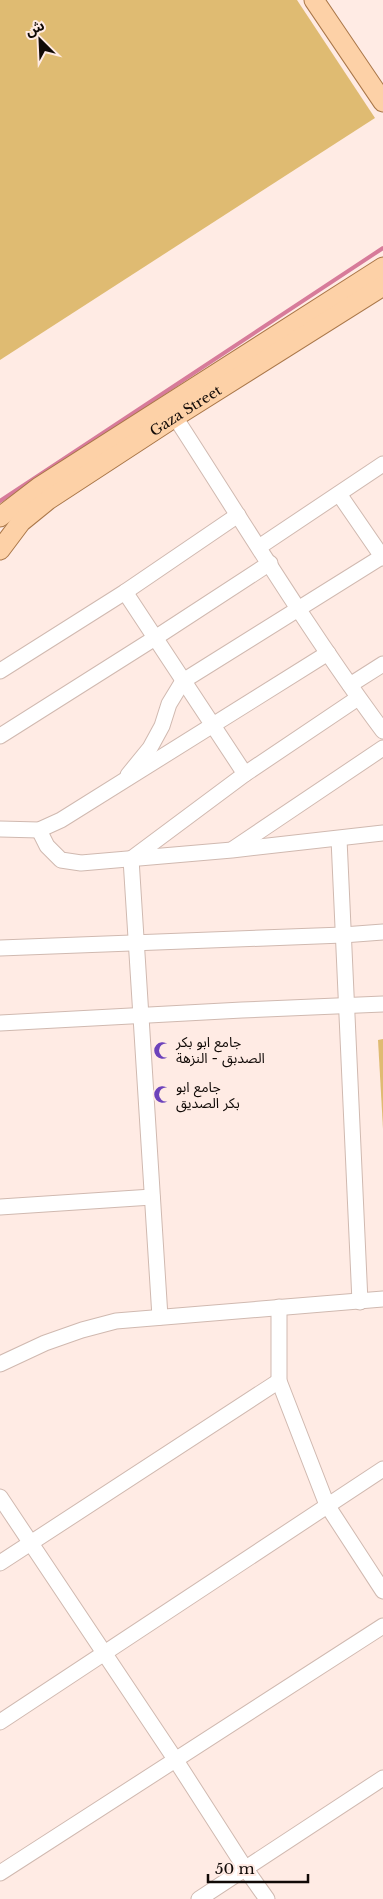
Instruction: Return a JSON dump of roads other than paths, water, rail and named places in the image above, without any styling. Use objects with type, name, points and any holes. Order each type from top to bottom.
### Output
[{"type":"main road","points":[[314,0],[383,102]]},
{"type":"main road","name":"Gaza Street","points":[[0,517],[38,487],[383,267]]},
{"type":"main road","name":"Gaza Street","points":[[0,550],[34,510],[175,417],[383,286]]},
{"type":"street","points":[[175,417],[328,653],[383,731]]},
{"type":"street","points":[[259,547],[383,464]]},
{"type":"street","points":[[120,784],[150,748],[162,726],[169,704],[183,681],[383,557],[339,494]]},
{"type":"street","points":[[0,671],[125,592],[238,515]]},
{"type":"street","points":[[0,736],[156,638],[270,563]]},
{"type":"street","points":[[125,592],[245,774]]},
{"type":"street","points":[[0,829],[38,830],[61,820],[328,653]]},
{"type":"street","points":[[131,859],[354,692],[383,664]]},
{"type":"street","points":[[232,850],[383,748]]},
{"type":"street","points":[[38,830],[47,846],[61,860],[81,862],[232,850],[383,833]]},
{"type":"street","points":[[339,839],[360,1302]]},
{"type":"street","points":[[131,859],[160,1317]]},
{"type":"street","points":[[0,948],[383,932]]},
{"type":"street","points":[[0,1023],[383,1004]]},
{"type":"street","points":[[0,1207],[152,1197]]},
{"type":"street","points":[[0,1364],[45,1343],[116,1321],[383,1300]]},
{"type":"street","points":[[279,1307],[279,1381],[327,1505],[383,1591]]},
{"type":"street","points":[[0,1563],[279,1381]]},
{"type":"street","points":[[0,1722],[327,1505],[383,1470]]},
{"type":"street","points":[[0,1497],[175,1759],[244,1868],[267,1899]]},
{"type":"street","points":[[0,1873],[383,1626]]},
{"type":"street","points":[[199,1899],[383,1778]]},
{"type":"waterway","points":[[0,501],[383,248]]},
{"type":"place","name":"جامع ابو بكر الصدبق - النزهة","points":[[162,1050]]},
{"type":"place","name":"جامع ابو بكر الصديق","points":[[162,1095]]}]
